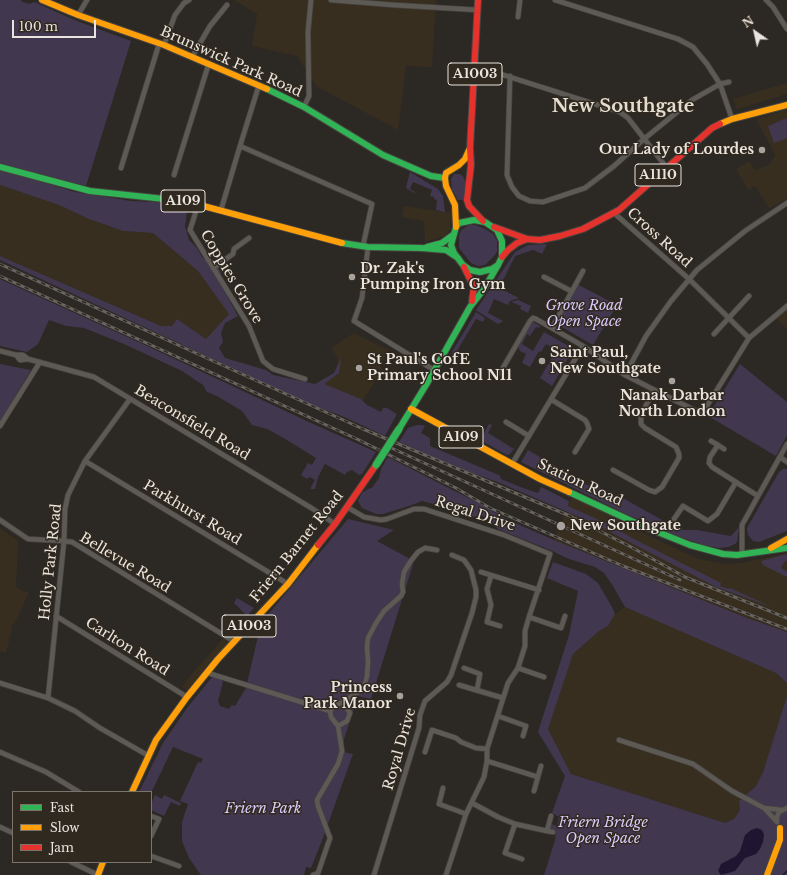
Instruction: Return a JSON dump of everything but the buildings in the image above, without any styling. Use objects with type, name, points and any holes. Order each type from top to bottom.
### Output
[{"type":"main road","name":"Brunswick Park Road","points":[[42,0],[209,63],[259,85],[304,108],[383,154],[431,176],[445,178]]},
{"type":"main road","name":"A1003","points":[[478,0],[468,204],[485,222],[497,230],[502,241],[502,257],[498,265]]},
{"type":"main road","name":"A1110","points":[[493,227],[527,239],[548,239],[572,233],[614,213],[638,194],[704,134],[719,124],[732,119],[787,105]]},
{"type":"main road","points":[[445,178],[446,173],[453,170],[465,159],[470,148]]},
{"type":"main road","name":"A109","points":[[0,167],[90,191],[159,198],[221,210],[346,244],[366,247],[446,250],[458,258]]},
{"type":"main road","points":[[453,170],[462,170],[469,183]]},
{"type":"main road","name":"A1003","points":[[445,178],[445,182],[456,210],[456,227],[451,245],[463,265]]},
{"type":"main road","name":"A1003","points":[[456,227],[459,223],[470,220],[485,222]]},
{"type":"main road","name":"A109","points":[[421,248],[442,243],[453,235]]},
{"type":"main road","name":"A1110","points":[[502,257],[517,243],[527,239]]},
{"type":"main road","points":[[463,265],[470,270],[480,272],[492,269],[498,265]]},
{"type":"main road","name":"Friern Barnet Road","points":[[463,265],[474,287],[474,294],[470,307]]},
{"type":"main road","name":"Friern Barnet Road","points":[[132,791],[156,740],[187,697],[288,584],[347,507],[399,429],[470,307],[484,289],[498,265]]},
{"type":"main road","name":"Station Road","points":[[411,409],[512,464],[580,498],[675,540],[723,554],[742,554],[770,549],[787,548]]},
{"type":"main road","name":"Station Road","points":[[770,549],[787,539]]},
{"type":"main road","points":[[767,875],[780,840],[781,834],[778,825]]},
{"type":"main road","points":[[98,875],[103,863]]},
{"type":"street","points":[[78,14],[87,0]]},
{"type":"street","points":[[121,168],[161,45],[175,15],[184,3],[189,0]]},
{"type":"street","points":[[304,108],[309,96],[308,32],[311,0]]},
{"type":"street","points":[[331,0],[394,6],[478,10]]},
{"type":"street","points":[[518,17],[520,0]]},
{"type":"street","points":[[554,0],[682,41],[692,48],[707,64],[720,84],[732,119]]},
{"type":"street","points":[[766,0],[773,7],[787,28]]},
{"type":"street","points":[[192,57],[210,26],[227,5]]},
{"type":"street","points":[[174,175],[209,63]]},
{"type":"street","points":[[475,66],[620,112],[628,118],[667,168]]},
{"type":"street","points":[[510,76],[507,175],[512,187],[519,196],[530,201],[543,202],[585,188],[614,166],[644,139],[692,100],[720,84],[729,82]]},
{"type":"street","points":[[221,210],[259,85]]},
{"type":"street","points":[[240,146],[372,204],[366,247],[362,298],[354,321],[434,370]]},
{"type":"street","points":[[625,375],[646,336],[671,301],[697,270],[720,249],[761,219],[787,203]]},
{"type":"street","name":"Coppies Grove","points":[[198,205],[190,230],[249,326],[261,357],[266,365],[273,369],[305,379]]},
{"type":"street","name":"Cross Road","points":[[614,213],[689,279],[749,338]]},
{"type":"street","points":[[213,268],[233,254],[234,249],[249,238]]},
{"type":"street","points":[[552,328],[583,271]]},
{"type":"street","points":[[544,276],[571,291]]},
{"type":"street","points":[[714,334],[749,296]]},
{"type":"street","points":[[500,373],[533,318],[583,346],[625,375],[702,414],[749,338],[787,306]]},
{"type":"street","points":[[512,464],[552,400],[583,346]]},
{"type":"street","name":"Beaconsfield Road","points":[[0,351],[16,355],[20,360],[28,359],[94,377],[308,505],[335,524]]},
{"type":"street","points":[[0,426],[40,362]]},
{"type":"street","points":[[613,470],[655,492],[662,487],[679,458],[676,447],[641,424],[641,415],[654,390]]},
{"type":"street","name":"Holly Park Road","points":[[48,698],[64,541],[65,509],[68,495],[85,460],[130,399]]},
{"type":"street","points":[[552,400],[585,420],[587,423],[589,429],[575,452]]},
{"type":"street","points":[[506,422],[529,436]]},
{"type":"street","points":[[712,441],[724,449]]},
{"type":"street","points":[[742,554],[742,525],[787,444]]},
{"type":"street","points":[[718,445],[710,457],[709,463],[712,467],[758,496]]},
{"type":"street","points":[[780,458],[787,462]]},
{"type":"street","name":"Parkhurst Road","points":[[85,460],[288,584]]},
{"type":"street","points":[[674,519],[683,506],[708,521],[717,514],[736,482]]},
{"type":"street","name":"Regal Drive","points":[[347,507],[364,517],[381,520],[414,509],[424,509],[504,535],[550,554],[539,590]]},
{"type":"street","name":"Bellevue Road","points":[[0,520],[28,539],[72,542],[235,642]]},
{"type":"street","points":[[313,875],[318,873],[330,838],[317,800],[338,764],[342,751],[338,726],[331,717],[330,711],[334,706],[343,702],[364,688],[367,676],[368,638],[384,611],[401,596],[403,592],[402,584],[404,572],[410,562],[418,552],[426,548],[436,550]]},
{"type":"street","name":"Royal Drive","points":[[374,875],[419,728],[420,715],[425,701],[447,682],[451,675],[476,597],[476,590],[471,570],[464,560],[452,555]]},
{"type":"street","points":[[446,875],[466,814],[482,781],[487,761],[487,749],[508,683],[518,668],[525,646],[525,631],[539,590],[481,572]]},
{"type":"street","points":[[491,576],[487,589],[492,606],[487,622],[500,626]]},
{"type":"street","name":"Carlton Road","points":[[56,616],[187,697]]},
{"type":"street","points":[[529,617],[561,628],[565,616]]},
{"type":"street","points":[[464,668],[480,674],[477,690]]},
{"type":"street","points":[[518,668],[544,677]]},
{"type":"street","points":[[208,673],[330,711]]},
{"type":"street","points":[[0,683],[48,698],[75,711],[100,728],[149,756]]},
{"type":"street","points":[[459,684],[503,698]]},
{"type":"street","points":[[338,726],[347,721],[350,712],[343,702]]},
{"type":"street","points":[[498,716],[526,726],[523,736]]},
{"type":"street","points":[[425,752],[432,730],[456,738],[461,742],[476,748],[487,749]]},
{"type":"street","points":[[619,740],[693,764],[732,791],[764,808],[782,810],[787,808]]},
{"type":"street","points":[[0,752],[46,772],[77,791]]},
{"type":"street","points":[[487,761],[538,777]]},
{"type":"street","points":[[534,791],[541,766]]},
{"type":"street","points":[[443,788],[439,804],[466,814]]},
{"type":"street","points":[[472,803],[515,824],[553,832]]},
{"type":"street","points":[[764,808],[786,832]]},
{"type":"street","points":[[778,825],[778,815],[782,810]]},
{"type":"street","points":[[152,816],[159,819],[152,834]]},
{"type":"street","points":[[547,831],[551,816]]},
{"type":"street","points":[[515,824],[505,853],[522,859]]},
{"type":"street","points":[[0,827],[12,833]]},
{"type":"street","points":[[152,856],[179,866]]},
{"type":"street","points":[[73,863],[89,873],[98,875]]},
{"type":"shaded area","points":[[234,0],[436,0],[432,67],[406,66],[398,130],[316,86],[297,56],[252,46],[257,14]]},
{"type":"shaded area","points":[[787,83],[787,94],[737,109],[733,99]]},
{"type":"shaded area","points":[[787,110],[787,199],[769,208],[755,186],[748,190],[736,169],[749,161],[755,171],[770,164],[775,155],[756,119]]},
{"type":"shaded area","points":[[0,185],[59,205],[89,219],[123,231],[153,233],[198,271],[230,314],[206,339],[177,319],[172,326],[161,326],[0,256]]},
{"type":"shaded area","points":[[404,206],[451,213],[450,229],[446,235],[425,242],[424,221],[402,217]]},
{"type":"shaded area","points":[[787,308],[787,329],[775,317]]},
{"type":"shaded area","name":"St Paul's CofE Primary School N11","points":[[354,333],[389,350],[380,366],[383,369],[361,403],[316,387],[336,372],[338,358],[331,348]]},
{"type":"shaded area","points":[[573,495],[638,524],[641,532],[698,559],[726,564],[742,563],[787,553],[787,632],[747,618],[554,540]]},
{"type":"shaded area","points":[[0,528],[18,541],[16,587],[22,591],[29,592],[15,623],[11,625],[12,629],[6,653],[0,651]]},
{"type":"shaded area","points":[[625,607],[776,673],[787,683],[787,696],[763,772],[756,786],[740,801],[740,810],[734,819],[725,823],[571,774],[548,729],[573,654],[599,631],[608,626],[615,614]]},
{"type":"shaded area","points":[[223,639],[229,643],[189,691],[182,687],[189,677]]},
{"type":"shaded area","points":[[757,828],[762,830],[764,835],[760,849],[756,854],[745,858],[735,871],[721,875],[718,871],[721,864],[736,856],[740,851],[745,835],[751,830]]},
{"type":"green space","points":[[0,0],[21,0],[22,2],[30,4],[34,2],[77,21],[131,41],[86,186],[0,164]]},
{"type":"green space","points":[[787,118],[787,138],[774,143],[768,126]]},
{"type":"green space","points":[[0,169],[75,192],[131,201],[176,203],[188,207],[185,226],[189,240],[196,247],[203,258],[216,262],[221,273],[222,287],[238,316],[225,323],[221,333],[223,342],[219,348],[225,358],[266,370],[273,375],[315,384],[334,373],[341,358],[339,373],[324,384],[361,399],[367,405],[381,412],[383,408],[387,408],[397,414],[385,436],[342,416],[312,405],[0,260],[0,256],[161,326],[172,326],[177,319],[206,339],[229,314],[198,271],[153,233],[123,231],[89,219],[59,205],[0,185]]},
{"type":"green space","points":[[410,172],[438,189],[443,196],[445,212],[436,210],[437,200],[430,196],[432,190],[413,182],[410,189],[415,193],[407,189],[406,187]]},
{"type":"green space","points":[[454,174],[463,176],[465,181],[465,200],[458,200],[452,189],[451,179]]},
{"type":"green space","points":[[469,225],[475,225],[485,229],[493,234],[497,241],[497,251],[495,255],[485,265],[478,266],[471,263],[459,248],[459,236],[461,230]]},
{"type":"green space","points":[[547,244],[542,254],[533,250],[515,256],[499,288],[519,298],[510,301],[508,305],[494,299],[488,313],[503,321],[502,322],[498,324],[476,310],[515,252],[528,245]]},
{"type":"green space","points":[[0,279],[376,452],[362,474],[359,475],[352,470],[347,472],[345,475],[325,464],[318,477],[315,489],[311,489],[315,480],[310,477],[307,479],[301,475],[308,463],[312,465],[316,458],[267,429],[252,425],[242,411],[217,396],[207,392],[203,385],[182,371],[124,344],[84,328],[66,326],[49,320],[38,344],[27,352],[0,346]]},
{"type":"green space","name":"Grove Road Open Space","points":[[575,283],[617,305],[593,345],[553,322]]},
{"type":"green space","points":[[518,300],[531,306],[528,313],[520,309],[521,306],[511,302]]},
{"type":"green space","points":[[476,312],[485,318],[483,322],[476,319],[454,356],[451,354],[453,350]]},
{"type":"green space","points":[[532,321],[540,326],[539,328],[536,327],[530,336],[527,334],[522,344],[533,351],[544,332],[572,348],[571,353],[552,386],[540,378],[554,354],[551,352],[553,348],[546,344],[541,352],[539,351],[530,367],[522,363],[526,354],[520,351],[518,346]]},
{"type":"green space","points":[[0,364],[31,370],[0,421]]},
{"type":"green space","points":[[740,364],[787,402],[787,435],[776,456],[708,416]]},
{"type":"green space","points":[[489,424],[492,425],[488,433],[514,449],[510,454],[507,455],[480,440]]},
{"type":"green space","points":[[417,425],[425,426],[421,433],[430,438],[430,446],[501,476],[500,478],[503,480],[523,488],[538,493],[541,487],[569,501],[568,506],[610,525],[632,538],[721,583],[720,586],[730,588],[772,607],[716,587],[593,523],[399,442],[408,428]]},
{"type":"green space","points":[[528,450],[587,485],[596,485],[619,500],[621,497],[671,525],[672,524],[684,530],[697,530],[731,536],[739,527],[737,542],[728,547],[719,548],[703,545],[669,533],[622,512],[521,462]]},
{"type":"green space","points":[[388,457],[508,520],[747,618],[787,632],[787,683],[776,673],[625,607],[604,573],[595,567],[569,559],[498,529],[483,516],[469,517],[448,508],[422,501],[383,514],[376,514],[362,508],[358,501],[362,493],[372,488],[379,478],[381,469]]},
{"type":"green space","points":[[783,469],[787,469],[787,531],[759,542],[753,541],[748,535],[747,528],[779,472]]},
{"type":"green space","name":"Friern Park","points":[[348,519],[394,530],[377,541],[414,561],[371,699],[358,696],[344,739],[344,752],[353,754],[311,868],[306,867],[304,875],[201,875],[189,858],[182,841],[182,822],[188,804],[180,801],[198,762],[201,763],[203,759],[173,747],[152,791],[139,791],[163,743],[187,708],[212,677],[221,678],[223,682],[218,701],[220,706],[229,709],[232,705],[235,706],[246,688],[261,623]]},
{"type":"green space","points":[[787,554],[787,560],[781,568],[787,572],[787,577],[763,565],[761,561]]},
{"type":"green space","name":"Friern Bridge Open Space","points":[[553,562],[586,574],[598,583],[615,614],[608,626],[599,631],[573,654],[548,729],[571,774],[725,823],[734,819],[740,810],[739,801],[756,786],[763,772],[787,696],[787,875],[544,875],[555,840],[556,830],[550,828],[551,824],[557,826],[559,817],[552,813],[565,776],[538,732],[569,635],[578,591],[547,578]]},
{"type":"green space","points":[[237,598],[254,608],[247,616],[234,603]]},
{"type":"green space","points":[[155,795],[162,799],[164,795],[181,803],[180,806],[171,802],[164,816],[152,810],[152,802]]},
{"type":"waterway","points":[[783,875],[787,871]]},
{"type":"railway","points":[[0,264],[363,429],[570,516],[685,577],[787,618]]},
{"type":"railway","points":[[0,276],[359,440],[456,488],[490,508],[623,566],[787,629]]},
{"type":"railway","points":[[387,446],[680,580]]},
{"type":"traffic: fast","points":[[267,89],[304,107],[383,155],[431,176],[445,178]]},
{"type":"traffic: fast","points":[[0,167],[90,191],[183,201],[196,204]]},
{"type":"traffic: fast","points":[[399,429],[426,385],[470,307],[484,289],[498,265],[502,257],[502,241],[497,230],[485,222],[474,220],[459,223],[456,227],[451,245],[454,253],[463,265],[470,270],[480,272],[492,269],[498,265]]},
{"type":"traffic: fast","points":[[427,247],[442,243],[453,235]]},
{"type":"traffic: fast","points":[[342,243],[368,247],[446,250],[458,258]]},
{"type":"traffic: fast","points":[[376,465],[399,429]]},
{"type":"traffic: fast","points":[[569,492],[638,524],[690,545],[723,554],[737,555],[787,548]]},
{"type":"traffic: slow","points":[[42,0],[78,15],[164,45],[267,89]]},
{"type":"traffic: slow","points":[[720,124],[732,119],[787,105]]},
{"type":"traffic: slow","points":[[456,227],[455,205],[446,186],[445,178],[446,173],[459,165],[465,159],[469,150]]},
{"type":"traffic: slow","points":[[196,204],[342,243]]},
{"type":"traffic: slow","points":[[411,409],[540,479],[569,492]]},
{"type":"traffic: slow","points":[[771,548],[787,539]]},
{"type":"traffic: slow","points":[[132,791],[156,740],[187,697],[218,659],[288,584],[318,545]]},
{"type":"traffic: slow","points":[[767,875],[780,840],[780,828]]},
{"type":"traffic: slow","points":[[98,875],[103,863]]},
{"type":"traffic: jam","points":[[478,0],[470,148],[471,165],[467,200],[469,206],[483,221]]},
{"type":"traffic: jam","points":[[494,227],[527,239],[540,240],[583,229],[619,210],[712,128],[720,124]]},
{"type":"traffic: jam","points":[[502,257],[517,243],[527,239]]},
{"type":"traffic: jam","points":[[464,267],[474,287],[472,301]]},
{"type":"traffic: jam","points":[[318,545],[335,524],[376,465]]},
{"type":"place","name":"Our Lady of Lourdes","points":[[762,150]]},
{"type":"place","name":"Dr. Zak's Pumping Iron Gym","points":[[352,277]]},
{"type":"place","name":"Saint Paul, New Southgate","points":[[542,361]]},
{"type":"place","name":"St Paul's CofE Primary School N11","points":[[359,368]]},
{"type":"place","name":"Nanak Darbar North London","points":[[672,381]]},
{"type":"place","name":"New Southgate","points":[[561,526]]},
{"type":"place","name":"Princess Park Manor","points":[[400,696]]},
{"type":"district","name":"New Southgate","points":[[623,107]]}]
